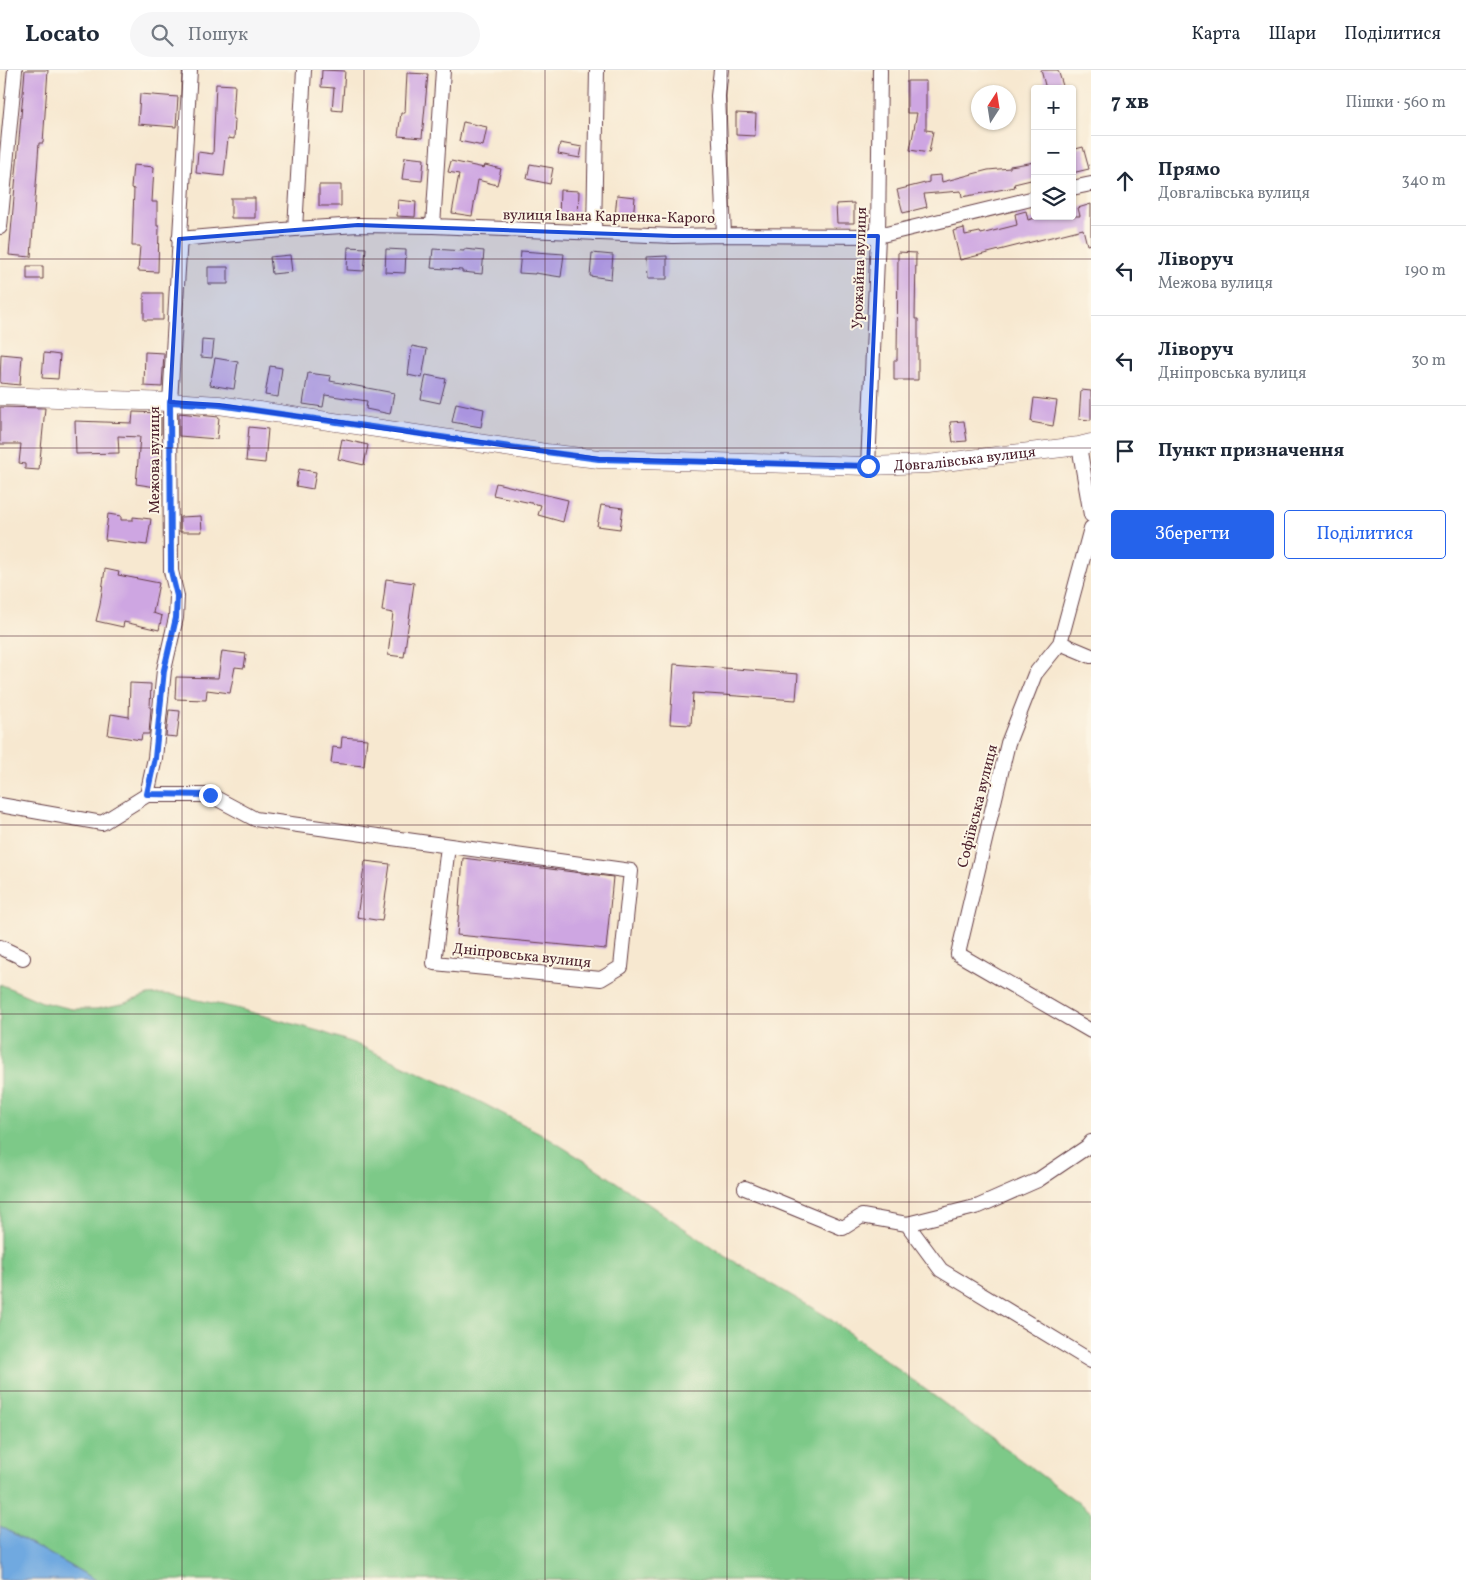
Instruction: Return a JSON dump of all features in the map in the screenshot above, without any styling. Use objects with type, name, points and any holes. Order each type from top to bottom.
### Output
[{"type":"street","points":[[0,227],[15,70]]},
{"type":"street","name":"Межова вулиця","points":[[147,794],[155,758],[164,670],[176,618],[177,596],[171,571],[170,402],[190,70]]},
{"type":"street","points":[[295,229],[304,70]]},
{"type":"street","points":[[433,226],[443,70]]},
{"type":"street","points":[[594,233],[597,70]]},
{"type":"street","points":[[721,70],[718,96],[724,235]]},
{"type":"street","name":"Урожайна вулиця","points":[[868,466],[878,236],[880,70]]},
{"type":"street","points":[[1076,187],[1091,184]]},
{"type":"street","name":"вулиця Івана Карпенка-Карого","points":[[179,239],[358,225],[433,226],[673,236],[878,236],[1031,199]]},
{"type":"street","name":"Довгалівська вулиця","points":[[0,396],[219,405],[599,459],[868,466],[928,464],[1085,444]]},
{"type":"street","points":[[1085,444],[1091,515]]},
{"type":"street","name":"Софіївська вулиця","points":[[1091,528],[1088,549],[1060,643],[1035,674],[1008,744],[958,954],[1091,1031]]},
{"type":"street","points":[[1060,643],[1091,656]]},
{"type":"street","points":[[0,805],[102,822],[147,794]]},
{"type":"street","name":"Дніпровська вулиця","points":[[147,794],[210,795],[255,819],[631,871],[621,967],[601,979],[434,963],[448,846]]},
{"type":"street","points":[[0,947],[23,958]]},
{"type":"street","points":[[745,1188],[843,1228],[862,1216],[907,1224],[979,1206],[1038,1180],[1087,1147],[1091,1142]]},
{"type":"street","points":[[907,1224],[941,1270],[1091,1360]]},
{"type":"highlighted area","points":[[358,225],[673,236],[878,236],[868,466],[599,459],[219,405],[170,402],[179,239]]},
{"type":"green space","points":[[0,984],[42,1002],[72,1009],[96,1009],[122,1004],[148,995],[161,994],[236,1008],[322,1032],[356,1044],[461,1092],[540,1133],[591,1165],[725,1256],[826,1316],[1091,1512],[1091,1580],[96,1580],[0,1526]]},
{"type":"water","points":[[0,1526],[96,1580],[0,1580]]},
{"type":"building","points":[[25,70],[48,70],[43,143],[39,143],[31,257],[9,255]]},
{"type":"building","points":[[322,70],[345,71],[342,111],[332,110],[334,88],[321,87]]},
{"type":"building","points":[[1041,70],[1058,70],[1063,85],[1045,85]]},
{"type":"building","points":[[407,73],[428,74],[422,138],[398,136],[401,113],[405,113]]},
{"type":"building","points":[[907,81],[926,81],[926,130],[933,131],[929,153],[910,150],[917,113],[907,113]]},
{"type":"building","points":[[216,84],[235,85],[234,139],[228,138],[224,176],[196,173],[198,152],[213,154]]},
{"type":"building","points":[[140,94],[178,97],[176,127],[138,124]]},
{"type":"building","points":[[736,113],[756,114],[755,136],[736,135]]},
{"type":"building","points":[[463,122],[487,127],[483,146],[459,141]]},
{"type":"building","points":[[560,143],[582,147],[580,158],[558,154]]},
{"type":"building","points":[[1083,147],[1089,169],[1076,172],[1076,149]]},
{"type":"building","points":[[405,157],[424,159],[422,181],[402,179]]},
{"type":"building","points":[[451,161],[484,168],[485,165],[501,169],[497,185],[478,180],[472,216],[452,213],[459,174],[448,172]]},
{"type":"building","points":[[1031,163],[1031,180],[1014,184],[1015,187],[962,197],[961,191],[924,194],[927,207],[903,213],[897,190],[929,182],[929,176],[941,175],[942,182],[988,170],[1010,168],[1010,166]]},
{"type":"building","points":[[530,164],[553,168],[550,184],[527,179]]},
{"type":"building","points":[[133,165],[154,167],[152,202],[157,202],[157,226],[159,226],[158,272],[138,271],[140,246],[132,246],[134,189],[131,188]]},
{"type":"building","points":[[319,185],[341,185],[341,206],[319,206]]},
{"type":"building","points":[[560,190],[579,191],[578,219],[559,218]]},
{"type":"building","points":[[617,195],[635,197],[633,219],[615,217]]},
{"type":"building","points":[[231,198],[255,198],[255,218],[231,218]]},
{"type":"building","points":[[398,200],[416,202],[415,217],[397,216]]},
{"type":"building","points":[[854,203],[854,223],[837,223],[836,204]]},
{"type":"building","points":[[1091,204],[1091,244],[1087,245],[1083,229],[960,260],[953,231],[964,228],[965,235],[980,232],[981,234],[1017,225],[1015,214],[1026,211],[1028,220],[1076,220],[1076,216],[1080,216],[1078,208]]},
{"type":"building","points":[[348,247],[366,248],[364,271],[347,270]]},
{"type":"building","points":[[386,249],[406,250],[405,273],[385,272]]},
{"type":"building","points":[[433,249],[484,251],[482,274],[462,272],[462,270],[431,268]]},
{"type":"building","points":[[521,251],[564,254],[561,277],[535,273],[519,273]]},
{"type":"building","points":[[898,252],[916,253],[915,319],[918,319],[918,380],[894,380],[894,360],[897,360]]},
{"type":"building","points":[[592,253],[613,255],[611,279],[590,276]]},
{"type":"building","points":[[290,255],[292,272],[272,274],[270,257]]},
{"type":"building","points":[[667,256],[667,279],[647,279],[646,257]]},
{"type":"building","points":[[27,266],[43,266],[43,279],[27,279]]},
{"type":"building","points":[[208,267],[228,267],[228,284],[208,284]]},
{"type":"building","points":[[144,293],[163,293],[163,320],[144,320]]},
{"type":"building","points":[[202,340],[214,341],[212,358],[201,357]]},
{"type":"building","points":[[412,346],[427,349],[422,378],[408,375]]},
{"type":"building","points":[[145,352],[164,353],[162,387],[144,386]]},
{"type":"building","points":[[44,353],[60,355],[58,379],[42,378]]},
{"type":"building","points":[[1,354],[22,356],[20,385],[0,383]]},
{"type":"building","points":[[215,358],[238,362],[234,389],[210,385]]},
{"type":"building","points":[[270,366],[282,368],[278,397],[265,395]]},
{"type":"building","points":[[308,373],[331,376],[330,381],[394,393],[390,414],[366,409],[367,401],[325,395],[323,407],[303,404]]},
{"type":"building","points":[[426,375],[446,379],[440,403],[421,399]]},
{"type":"building","points":[[1081,390],[1091,391],[1091,420],[1079,419]]},
{"type":"building","points":[[1034,398],[1057,401],[1053,426],[1031,422]]},
{"type":"building","points":[[456,403],[484,409],[481,427],[452,422]]},
{"type":"building","points":[[0,407],[45,408],[39,470],[25,469],[25,464],[19,463],[21,444],[0,444]]},
{"type":"building","points":[[133,412],[161,413],[161,434],[159,434],[158,438],[159,466],[156,487],[136,484],[140,437],[118,436],[119,453],[76,454],[75,421],[132,423]]},
{"type":"building","points":[[179,413],[219,417],[217,439],[179,436]]},
{"type":"building","points":[[964,421],[967,441],[953,442],[950,422]]},
{"type":"building","points":[[249,427],[268,429],[265,463],[246,461]]},
{"type":"building","points":[[342,439],[368,445],[364,465],[338,459]]},
{"type":"building","points":[[299,469],[316,472],[313,489],[296,486]]},
{"type":"building","points":[[496,483],[568,500],[563,522],[538,515],[541,505],[493,495]]},
{"type":"building","points":[[601,505],[623,508],[620,529],[597,526]]},
{"type":"building","points":[[108,514],[121,516],[121,520],[133,520],[133,517],[151,519],[147,545],[105,540]]},
{"type":"building","points":[[201,516],[202,532],[180,532],[180,517]]},
{"type":"building","points":[[105,569],[119,572],[118,575],[159,583],[153,613],[162,616],[159,630],[124,622],[123,627],[96,621]]},
{"type":"building","points":[[386,579],[414,583],[404,657],[388,655],[393,613],[382,611]]},
{"type":"building","points":[[222,651],[246,654],[244,668],[235,667],[230,693],[207,690],[206,700],[175,699],[176,677],[218,678]]},
{"type":"building","points":[[674,664],[798,674],[796,700],[693,693],[691,725],[670,724]]},
{"type":"building","points":[[130,683],[151,684],[149,734],[142,734],[141,740],[108,735],[111,714],[129,717]]},
{"type":"building","points":[[169,710],[180,711],[177,737],[166,736]]},
{"type":"building","points":[[342,737],[367,739],[364,766],[331,763],[333,747],[341,748]]},
{"type":"building","points":[[463,858],[613,877],[606,949],[457,935]]},
{"type":"building","points":[[365,861],[390,864],[382,921],[357,917]]},
{"type":"route","points":[[210,795],[147,794],[155,758],[164,670],[176,618],[177,596],[171,571],[170,402],[219,405],[599,459],[868,466]]}]
